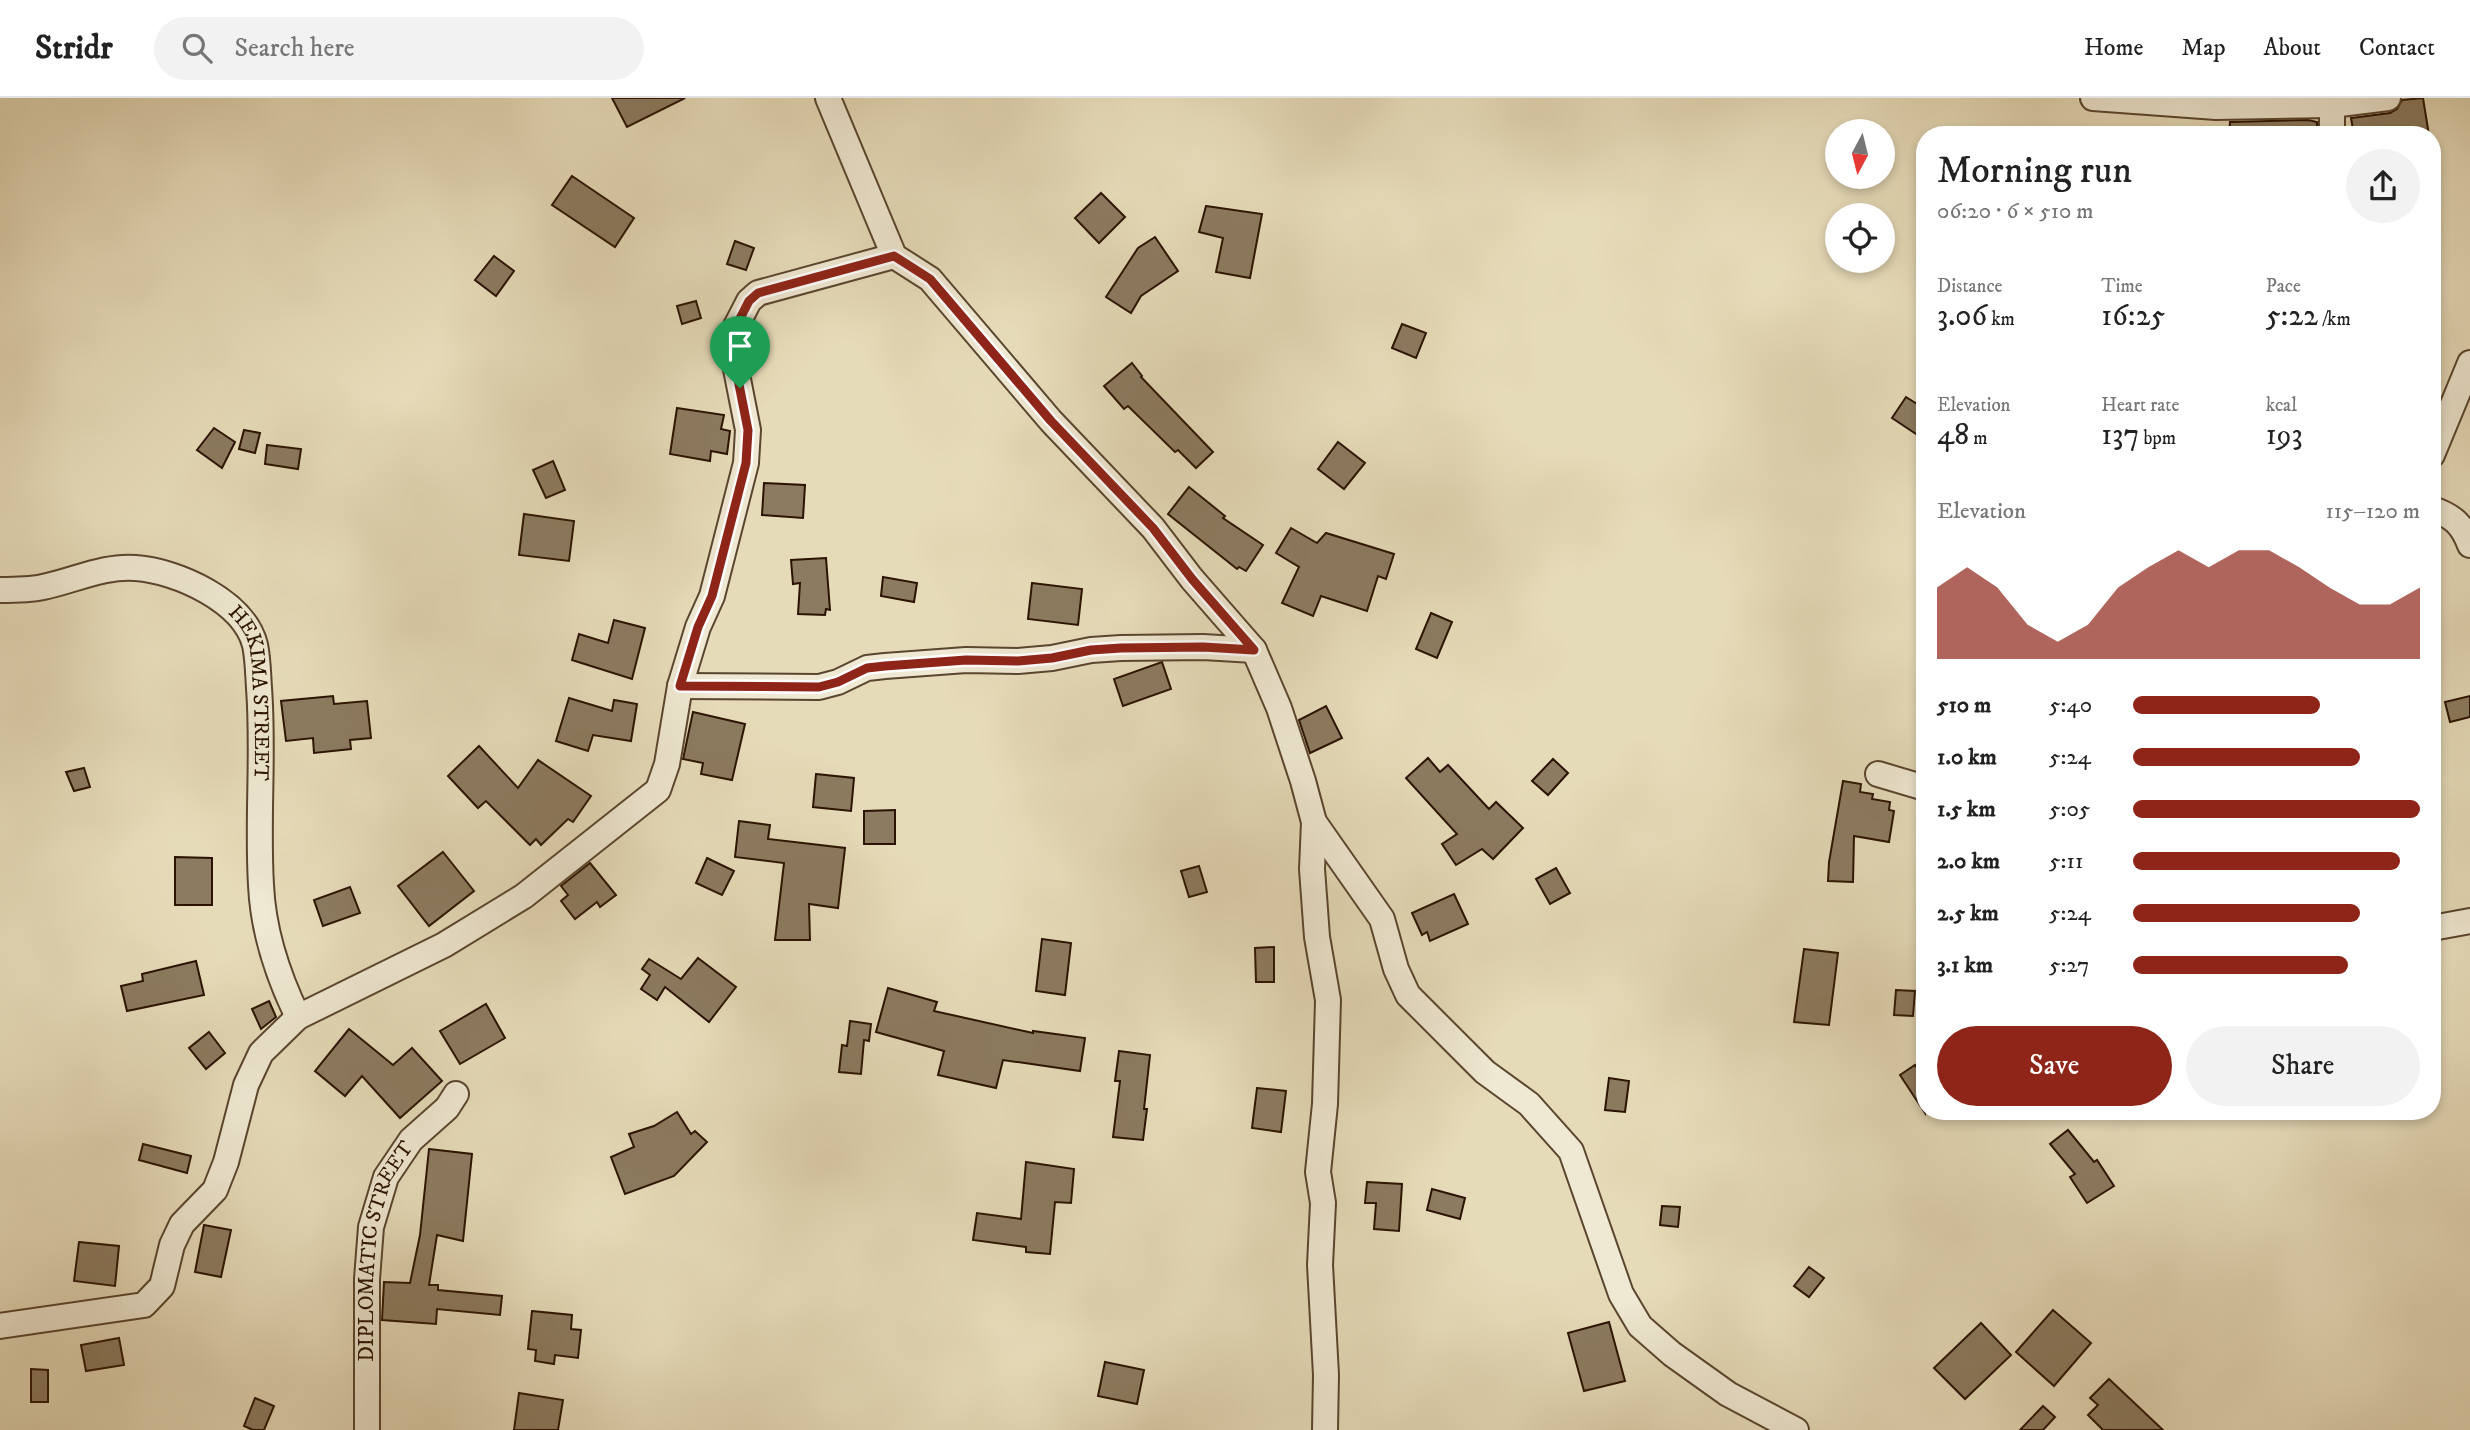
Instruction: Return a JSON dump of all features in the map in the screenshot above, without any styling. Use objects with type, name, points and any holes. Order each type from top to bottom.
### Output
[{"type":"street","points":[[828,98],[894,256],[930,279],[1051,421],[1153,528],[1192,579],[1254,650],[1279,708],[1314,822],[1312,869],[1317,937],[1328,1000],[1325,1104],[1318,1172],[1323,1203],[1320,1265],[1326,1375],[1325,1430]]},
{"type":"street","points":[[2093,98],[2216,107],[2332,105],[2388,98]]},
{"type":"street","points":[[2332,105],[2332,126]]},
{"type":"street","points":[[0,1326],[145,1306],[162,1286],[172,1245],[182,1224],[215,1189],[226,1162],[246,1085],[261,1053],[298,1017],[444,946],[524,896],[658,790],[667,764],[680,686],[698,627],[712,596],[746,463],[748,430],[733,354],[732,334],[749,301],[758,293],[894,256]]},
{"type":"street","points":[[2441,433],[2470,363]]},
{"type":"street","points":[[2441,512],[2458,521],[2470,545]]},
{"type":"street","name":"HEKIMA STREET","points":[[0,590],[41,588],[98,573],[134,568],[169,573],[195,584],[219,600],[243,622],[255,645],[262,731],[261,883],[264,919],[281,981],[298,1017]]},
{"type":"street","points":[[680,686],[819,687],[838,682],[867,668],[966,660],[1018,661],[1121,648],[1203,647],[1254,650]]},
{"type":"street","points":[[1878,774],[1916,785]]},
{"type":"street","points":[[1314,822],[1382,919],[1396,969],[1408,995],[1485,1072],[1529,1104],[1571,1151],[1621,1294],[1640,1326],[1672,1354],[1728,1394],[1796,1430]]},
{"type":"street","points":[[2441,926],[2470,920]]},
{"type":"street","name":"DIPLOMATIC STREET","points":[[367,1430],[367,1279],[371,1227],[386,1177],[411,1140],[447,1108],[456,1094]]},
{"type":"building","points":[[612,98],[685,98],[627,127]]},
{"type":"building","points":[[2423,98],[2428,126],[2352,126],[2351,118],[2390,113],[2397,109],[2402,100]]},
{"type":"building","points":[[2308,120],[2317,122],[2317,126],[2230,126],[2230,122]]},
{"type":"building","points":[[572,176],[634,218],[615,247],[552,205]]},
{"type":"building","points":[[1101,193],[1125,217],[1099,243],[1075,218]]},
{"type":"building","points":[[1206,206],[1262,214],[1250,278],[1216,272],[1223,238],[1199,232]]},
{"type":"building","points":[[1155,237],[1178,271],[1141,296],[1131,313],[1106,297],[1138,248]]},
{"type":"building","points":[[735,241],[754,248],[746,270],[727,264]]},
{"type":"building","points":[[494,256],[514,271],[496,296],[475,280]]},
{"type":"building","points":[[696,301],[701,318],[682,324],[677,306]]},
{"type":"building","points":[[1402,324],[1426,333],[1416,358],[1392,348]]},
{"type":"building","points":[[1132,363],[1141,377],[1213,452],[1196,468],[1178,450],[1175,452],[1128,406],[1124,409],[1104,386]]},
{"type":"building","points":[[1906,397],[1916,403],[1916,434],[1892,418]]},
{"type":"building","points":[[677,408],[724,415],[721,429],[730,431],[727,454],[711,451],[710,461],[670,454]]},
{"type":"building","points":[[214,428],[235,442],[222,468],[197,450]]},
{"type":"building","points":[[244,430],[260,433],[255,453],[239,449]]},
{"type":"building","points":[[1338,442],[1365,463],[1344,489],[1318,469]]},
{"type":"building","points":[[267,445],[301,449],[298,469],[265,464]]},
{"type":"building","points":[[553,461],[565,490],[546,498],[533,470]]},
{"type":"building","points":[[764,483],[805,485],[803,518],[762,515]]},
{"type":"building","points":[[1189,487],[1225,516],[1223,518],[1263,545],[1246,571],[1239,567],[1237,569],[1168,514]]},
{"type":"building","points":[[524,514],[574,521],[569,561],[519,555]]},
{"type":"building","points":[[1291,528],[1317,543],[1326,533],[1394,554],[1386,579],[1378,576],[1367,611],[1321,596],[1313,616],[1282,603],[1299,567],[1276,553]]},
{"type":"building","points":[[826,558],[830,610],[826,609],[825,615],[798,614],[800,583],[793,584],[791,560]]},
{"type":"building","points":[[883,577],[917,583],[914,602],[881,596]]},
{"type":"building","points":[[1032,583],[1082,589],[1078,625],[1028,619]]},
{"type":"building","points":[[1431,613],[1452,622],[1437,658],[1416,649]]},
{"type":"building","points":[[614,620],[645,628],[632,679],[572,660],[579,634],[608,643]]},
{"type":"building","points":[[1162,662],[1171,689],[1123,706],[1114,679]]},
{"type":"building","points":[[333,696],[334,704],[367,701],[371,738],[350,740],[351,749],[314,753],[313,738],[286,741],[281,701]]},
{"type":"building","points":[[2470,696],[2470,717],[2450,722],[2445,702]]},
{"type":"building","points":[[569,698],[612,711],[614,700],[637,704],[631,741],[593,735],[588,751],[556,741]]},
{"type":"building","points":[[1326,706],[1342,738],[1310,753],[1299,720]]},
{"type":"building","points":[[693,712],[745,724],[732,780],[701,774],[703,763],[683,759]]},
{"type":"building","points":[[479,746],[518,788],[538,760],[591,796],[573,822],[568,819],[541,845],[536,839],[530,845],[486,801],[478,808],[448,776]]},
{"type":"building","points":[[1428,758],[1440,772],[1448,765],[1489,809],[1496,802],[1523,828],[1493,859],[1482,849],[1456,865],[1442,844],[1457,834],[1406,778]]},
{"type":"building","points":[[1553,759],[1568,773],[1548,795],[1532,781]]},
{"type":"building","points":[[84,768],[90,787],[74,791],[66,772]]},
{"type":"building","points":[[816,774],[854,778],[851,811],[813,807]]},
{"type":"building","points":[[1843,781],[1861,784],[1860,792],[1873,794],[1872,799],[1890,802],[1889,810],[1894,811],[1889,842],[1854,836],[1853,882],[1828,881]]},
{"type":"building","points":[[895,810],[895,844],[864,844],[864,811]]},
{"type":"building","points":[[739,821],[770,825],[768,839],[845,848],[838,908],[809,904],[810,940],[775,940],[784,863],[735,857]]},
{"type":"building","points":[[443,852],[474,891],[429,926],[398,886]]},
{"type":"building","points":[[175,857],[212,858],[212,905],[175,905]]},
{"type":"building","points":[[707,858],[734,871],[722,895],[696,883]]},
{"type":"building","points":[[590,863],[616,895],[600,907],[597,902],[575,919],[561,901],[568,895],[561,886]]},
{"type":"building","points":[[1199,866],[1207,892],[1189,897],[1181,871]]},
{"type":"building","points":[[1556,868],[1570,893],[1550,904],[1536,879]]},
{"type":"building","points":[[350,887],[360,913],[323,926],[314,900]]},
{"type":"building","points":[[1454,894],[1468,924],[1430,941],[1427,932],[1422,935],[1412,913]]},
{"type":"building","points":[[1042,939],[1071,943],[1065,995],[1036,991]]},
{"type":"building","points":[[1274,947],[1274,982],[1256,982],[1255,948]]},
{"type":"building","points":[[1804,949],[1838,953],[1829,1025],[1794,1022]]},
{"type":"building","points":[[698,958],[736,987],[709,1022],[665,987],[657,1000],[641,989],[650,975],[642,969],[649,959],[681,979]]},
{"type":"building","points":[[196,961],[204,995],[127,1011],[121,986],[143,981],[142,974]]},
{"type":"building","points":[[888,988],[937,1002],[934,1011],[1033,1033],[1085,1038],[1080,1071],[1003,1060],[996,1088],[938,1075],[944,1051],[876,1032]]},
{"type":"building","points":[[1896,990],[1915,991],[1913,1016],[1894,1015]]},
{"type":"building","points":[[269,1001],[276,1017],[261,1029],[252,1009]]},
{"type":"building","points":[[486,1004],[505,1038],[460,1064],[440,1031]]},
{"type":"building","points":[[850,1021],[871,1024],[869,1041],[864,1040],[861,1074],[839,1072],[842,1045],[847,1046]]},
{"type":"building","points":[[349,1029],[393,1065],[412,1048],[442,1081],[400,1118],[362,1076],[345,1096],[315,1071]]},
{"type":"building","points":[[209,1032],[225,1053],[206,1069],[189,1048]]},
{"type":"building","points":[[1119,1051],[1150,1055],[1143,1140],[1113,1137],[1120,1081],[1115,1081]]},
{"type":"building","points":[[1915,1065],[1916,1099],[1900,1075]]},
{"type":"building","points":[[1609,1078],[1629,1081],[1625,1112],[1605,1110]]},
{"type":"building","points":[[1257,1088],[1286,1091],[1281,1132],[1252,1128]]},
{"type":"building","points":[[677,1112],[691,1134],[695,1131],[707,1142],[674,1176],[625,1194],[611,1157],[634,1147],[629,1134],[654,1126]]},
{"type":"building","points":[[2068,1130],[2094,1162],[2097,1160],[2114,1186],[2087,1203],[2070,1177],[2075,1174],[2050,1144]]},
{"type":"building","points":[[143,1144],[191,1156],[187,1173],[139,1160]]},
{"type":"building","points":[[429,1149],[472,1154],[463,1241],[437,1235],[429,1285],[438,1285],[438,1290],[502,1296],[500,1315],[437,1309],[436,1324],[382,1320],[384,1282],[410,1283],[420,1235]]},
{"type":"building","points":[[1026,1162],[1074,1169],[1071,1203],[1055,1202],[1050,1254],[1026,1252],[1026,1247],[973,1240],[977,1213],[1021,1219]]},
{"type":"building","points":[[1367,1182],[1402,1184],[1399,1231],[1374,1229],[1376,1203],[1365,1203]]},
{"type":"building","points":[[1432,1189],[1465,1198],[1460,1219],[1427,1210]]},
{"type":"building","points":[[1662,1206],[1680,1207],[1678,1227],[1660,1225]]},
{"type":"building","points":[[204,1225],[231,1230],[221,1277],[195,1272]]},
{"type":"building","points":[[79,1242],[119,1246],[115,1286],[74,1281]]},
{"type":"building","points":[[1809,1267],[1824,1278],[1809,1297],[1794,1286]]},
{"type":"building","points":[[2053,1310],[2091,1343],[2054,1386],[2016,1352]]},
{"type":"building","points":[[532,1311],[572,1315],[571,1329],[581,1330],[578,1358],[555,1355],[554,1364],[535,1361],[536,1350],[528,1349]]},
{"type":"building","points":[[1609,1322],[1625,1381],[1584,1391],[1568,1333]]},
{"type":"building","points":[[1981,1323],[2011,1355],[1965,1399],[1934,1368]]},
{"type":"building","points":[[119,1338],[124,1365],[86,1371],[81,1345]]},
{"type":"building","points":[[1105,1362],[1144,1370],[1137,1404],[1098,1396]]},
{"type":"building","points":[[31,1369],[48,1370],[48,1402],[31,1402]]},
{"type":"building","points":[[2109,1379],[2163,1430],[2103,1430],[2088,1415],[2098,1405],[2090,1398]]},
{"type":"building","points":[[519,1393],[563,1400],[558,1430],[514,1430]]},
{"type":"building","points":[[255,1398],[274,1406],[264,1430],[253,1430],[244,1426]]},
{"type":"building","points":[[2043,1406],[2055,1417],[2043,1430],[2020,1430]]},
{"type":"route","points":[[894,256],[930,279],[1051,421],[1153,528],[1192,579],[1254,650],[1203,647],[1121,648],[1018,661],[966,660],[867,668],[838,682],[819,687],[680,686],[698,627],[712,596],[733,505],[746,463],[748,430],[740,388],[732,334],[749,301],[758,293],[894,256]]}]
